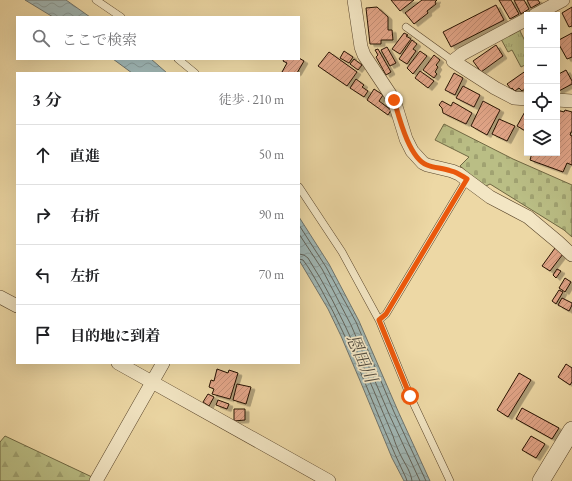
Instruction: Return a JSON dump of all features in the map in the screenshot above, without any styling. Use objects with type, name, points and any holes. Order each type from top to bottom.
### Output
[{"type":"street","points":[[354,0],[361,47],[364,55],[394,100],[406,139],[412,151],[423,163],[460,174],[490,197],[528,217],[572,255]]},
{"type":"street","points":[[541,12],[563,0]]},
{"type":"street","points":[[524,21],[462,54],[453,61],[495,88],[514,98],[524,99]]},
{"type":"street","points":[[560,100],[572,101]]},
{"type":"street","points":[[0,297],[16,305]]},
{"type":"street","points":[[120,364],[322,479]]},
{"type":"street","points":[[96,481],[161,364]]},
{"type":"street","points":[[542,481],[572,430]]},
{"type":"lane","points":[[96,0],[120,16]]},
{"type":"lane","points":[[406,27],[453,61]]},
{"type":"lane","points":[[179,60],[194,72]]},
{"type":"lane","points":[[379,320],[386,314],[467,179]]},
{"type":"lane","points":[[300,189],[342,252],[379,320],[410,396],[450,481]]},
{"type":"green space","points":[[519,29],[524,39],[524,66],[521,67],[512,50],[508,52],[501,39]]},
{"type":"green space","points":[[444,124],[513,159],[572,185],[572,237],[564,230],[490,184],[484,187],[460,166],[469,157],[435,140]]},
{"type":"green space","points":[[5,436],[92,477],[90,481],[0,481],[0,442]]},
{"type":"water","points":[[25,0],[66,0],[89,16],[51,16]]},
{"type":"water","points":[[114,60],[152,60],[166,72],[131,72]]},
{"type":"water","name":"恩田川","points":[[300,219],[329,264],[359,321],[430,481],[404,481],[392,458],[341,336],[328,309],[300,262]]},
{"type":"building","points":[[391,0],[414,0],[400,11]]},
{"type":"building","points":[[422,0],[437,0],[435,2],[436,4],[427,11],[428,13],[414,24],[405,13]]},
{"type":"building","points":[[499,0],[511,0],[519,14],[510,19]]},
{"type":"building","points":[[514,0],[524,0],[529,9],[521,14]]},
{"type":"building","points":[[527,0],[538,0],[540,3],[531,8]]},
{"type":"building","points":[[496,5],[504,20],[451,47],[443,32]]},
{"type":"building","points":[[377,7],[388,17],[388,30],[392,30],[393,40],[381,40],[381,44],[370,44],[366,8]]},
{"type":"building","points":[[572,7],[572,26],[569,27],[562,13]]},
{"type":"building","points":[[404,33],[411,39],[400,54],[392,49]]},
{"type":"building","points":[[572,33],[572,57],[567,59],[560,46],[560,39]]},
{"type":"building","points":[[412,40],[417,44],[413,49],[416,51],[407,64],[399,59]]},
{"type":"building","points":[[496,45],[503,56],[481,72],[473,61]]},
{"type":"building","points":[[387,47],[396,63],[390,66],[381,50]]},
{"type":"building","points":[[378,49],[391,72],[386,75],[376,57],[378,55],[375,50]]},
{"type":"building","points":[[344,51],[353,57],[349,63],[340,58]]},
{"type":"building","points":[[420,51],[427,56],[413,74],[407,68]]},
{"type":"building","points":[[329,52],[357,72],[347,86],[318,66]]},
{"type":"building","points":[[434,55],[440,60],[436,65],[438,67],[435,72],[437,74],[434,78],[423,70]]},
{"type":"building","points":[[300,59],[304,61],[298,72],[282,72],[287,63],[283,61],[300,60]]},
{"type":"building","points":[[354,59],[362,65],[358,70],[350,64]]},
{"type":"building","points":[[566,70],[572,84],[560,90],[560,84],[560,73]]},
{"type":"building","points":[[420,71],[434,81],[428,88],[415,78]]},
{"type":"building","points":[[524,72],[524,90],[522,91],[519,88],[515,91],[507,84]]},
{"type":"building","points":[[454,73],[463,78],[455,95],[445,90]]},
{"type":"building","points":[[356,79],[364,85],[362,87],[368,91],[364,97],[350,88]]},
{"type":"building","points":[[463,86],[480,95],[474,107],[456,98]]},
{"type":"building","points":[[374,89],[383,95],[379,101],[391,110],[388,115],[367,100]]},
{"type":"building","points":[[442,101],[451,106],[453,102],[472,113],[466,124],[443,113],[442,108],[439,105]]},
{"type":"building","points":[[483,101],[500,110],[487,135],[471,126]]},
{"type":"building","points":[[565,110],[572,112],[572,132],[570,135],[572,136],[572,165],[567,163],[563,172],[530,160],[531,156],[560,156],[560,111],[564,112]]},
{"type":"building","points":[[524,113],[524,130],[517,126]]},
{"type":"building","points":[[499,119],[515,126],[507,141],[492,134]]},
{"type":"building","points":[[555,248],[563,254],[550,271],[542,266]]},
{"type":"building","points":[[557,269],[561,271],[556,278],[553,275]]},
{"type":"building","points":[[565,278],[571,282],[565,292],[559,288]]},
{"type":"building","points":[[559,290],[563,292],[556,304],[552,301]]},
{"type":"building","points":[[562,298],[572,303],[569,311],[558,305]]},
{"type":"building","points":[[566,364],[572,368],[572,382],[570,385],[558,377]]},
{"type":"building","points":[[217,369],[228,373],[229,370],[238,373],[230,399],[212,394],[214,389],[209,387],[211,380],[214,381]]},
{"type":"building","points":[[519,373],[531,380],[508,417],[497,410]]},
{"type":"building","points":[[237,384],[251,387],[246,404],[233,400]]},
{"type":"building","points":[[208,394],[214,397],[209,406],[203,402]]},
{"type":"building","points":[[218,400],[229,404],[227,409],[216,405]]},
{"type":"building","points":[[522,408],[559,428],[552,439],[516,419]]},
{"type":"building","points":[[234,409],[245,409],[245,420],[234,421]]},
{"type":"building","points":[[531,436],[545,444],[536,458],[522,450]]},
{"type":"route","points":[[394,100],[406,139],[412,151],[423,163],[452,171],[467,179],[386,314],[379,320],[410,396]]}]
